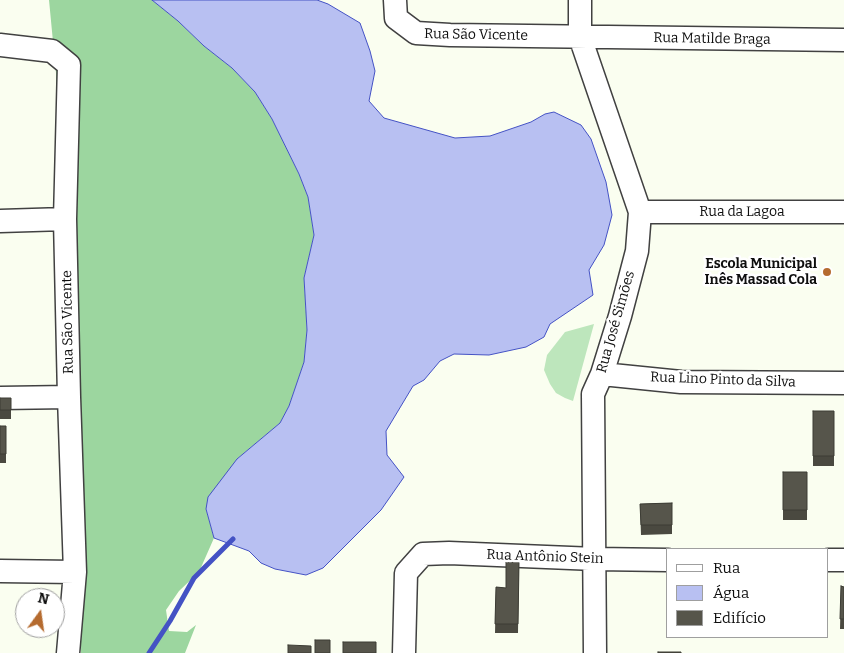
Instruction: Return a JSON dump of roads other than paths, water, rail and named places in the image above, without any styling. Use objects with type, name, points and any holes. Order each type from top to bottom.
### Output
[{"type":"street","name":"Rua São Vicente","points":[[394,0],[396,18],[416,33],[450,36],[580,37]]},
{"type":"street","name":"Rua José Simões","points":[[580,0],[580,37],[640,212],[637,251],[620,316],[602,374],[593,394],[595,653]]},
{"type":"street","name":"Rua Matilde Braga","points":[[580,37],[844,40]]},
{"type":"street","name":"Rua São Vicente","points":[[0,45],[52,51],[69,65],[65,219],[75,572],[68,653]]},
{"type":"street","name":"Rua da Lagoa","points":[[640,212],[844,212]]},
{"type":"street","points":[[0,221],[65,219]]},
{"type":"street","name":"Rua Lino Pinto da Silva","points":[[602,374],[681,382],[844,383]]},
{"type":"street","points":[[0,398],[69,397]]},
{"type":"street","name":"Rua Antônio Stein","points":[[404,653],[406,573],[423,554],[449,553],[666,560]]},
{"type":"street","points":[[829,560],[844,560]]},
{"type":"street","points":[[0,571],[75,572]]},
{"type":"water","points":[[152,0],[317,0],[328,4],[360,23],[375,71],[369,101],[384,118],[455,138],[490,136],[554,112],[581,125],[591,139],[606,182],[612,215],[604,245],[589,270],[593,295],[550,324],[544,337],[526,347],[489,355],[454,354],[440,361],[424,380],[413,386],[386,431],[387,455],[404,477],[381,510],[323,568],[306,575],[275,569],[261,563],[249,551],[214,538],[206,509],[208,497],[237,459],[280,423],[289,406],[304,362],[307,330],[304,278],[314,235],[308,197],[272,119],[255,92],[232,68]]},
{"type":"waterway","points":[[149,653],[170,621],[194,578],[233,539]]},
{"type":"place","name":"Escola Municipal Inês Massad Cola","points":[[827,272]]}]
